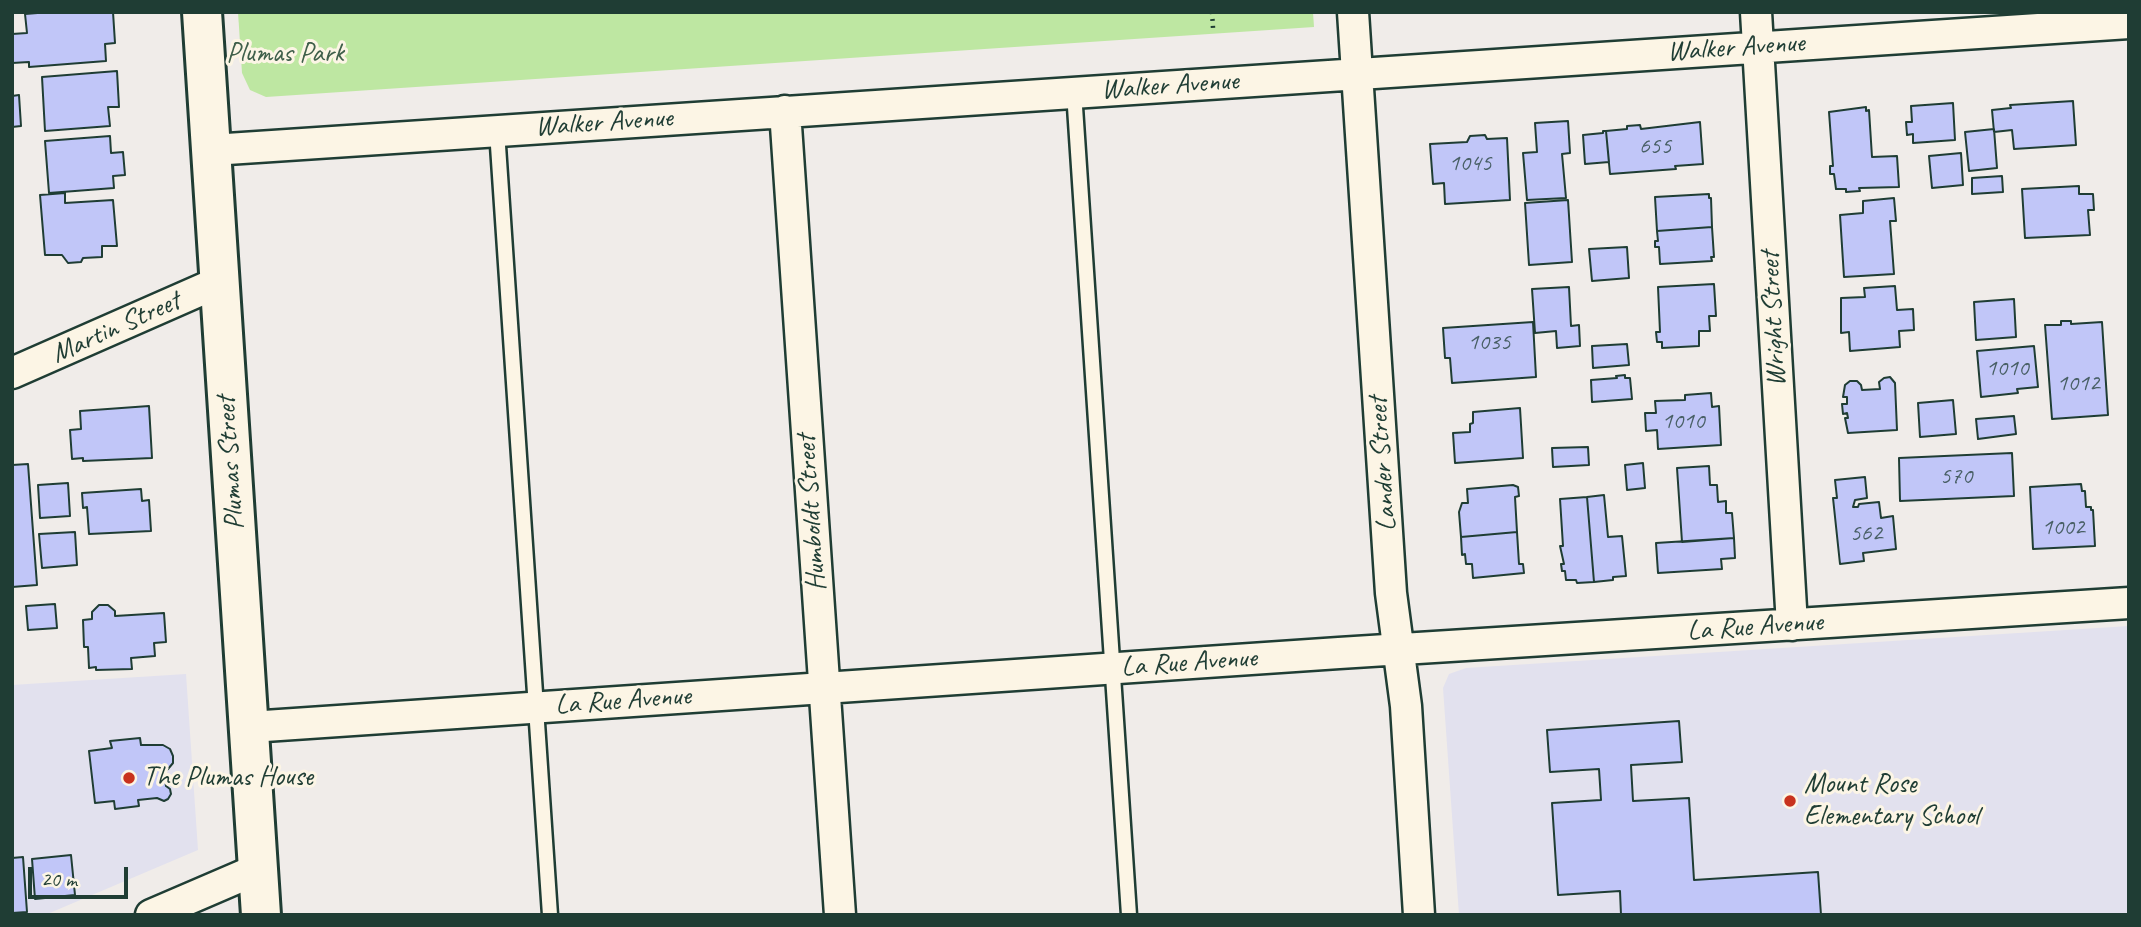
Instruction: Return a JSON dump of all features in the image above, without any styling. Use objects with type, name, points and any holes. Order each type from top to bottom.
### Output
[{"type":"street","name":"Plumas Street","points":[[202,12],[261,915]]},
{"type":"street","name":"Lander Street","points":[[1353,12],[1391,593],[1406,706],[1419,915]]},
{"type":"street","name":"Wright Street","points":[[1756,12],[1792,625]]},
{"type":"street","name":"Walker Avenue","points":[[212,150],[2129,23]]},
{"type":"street","name":"Humboldt Street","points":[[785,111],[840,915]]},
{"type":"street","name":"Martin Street","points":[[12,373],[219,282]]},
{"type":"street","name":"La Rue Avenue","points":[[250,727],[1399,649],[2129,603]]},
{"type":"street","points":[[151,915],[258,869]]},
{"type":"lane","points":[[1074,92],[1129,915]]},
{"type":"lane","points":[[497,131],[550,915]]},
{"type":"path","points":[[1212,12],[1213,28]]},
{"type":"shaded area","name":"Mount Rose Elementary School","points":[[2129,626],[2129,915],[1459,915],[1443,688],[1449,674],[1466,668]]},
{"type":"shaded area","points":[[186,674],[198,850],[45,915],[12,915],[12,685]]},
{"type":"green space","name":"Plumas Park","points":[[238,12],[1313,12],[1314,27],[266,97],[250,90],[242,73]]},
{"type":"building","points":[[113,12],[115,43],[105,44],[106,61],[29,67],[29,62],[12,63],[12,34],[27,33],[25,14]]},
{"type":"building","points":[[117,71],[119,107],[108,107],[110,126],[45,131],[42,77]]},
{"type":"building","points":[[19,95],[21,126],[12,127],[12,96]]},
{"type":"building","points":[[2073,101],[2076,145],[2014,149],[2012,130],[1994,132],[1992,110],[2011,108],[2010,105]]},
{"type":"building","points":[[1953,103],[1955,140],[1913,143],[1913,134],[1907,135],[1906,122],[1912,122],[1911,106]]},
{"type":"building","points":[[1866,107],[1866,111],[1869,110],[1872,157],[1897,156],[1899,187],[1859,188],[1860,191],[1846,192],[1846,189],[1836,189],[1834,174],[1830,174],[1830,166],[1833,166],[1829,112]]},
{"type":"building","points":[[1568,121],[1570,153],[1562,154],[1566,198],[1527,200],[1523,153],[1537,152],[1535,123]]},
{"type":"building","points":[[1700,122],[1703,164],[1610,174],[1606,131],[1627,129],[1627,126],[1640,125],[1641,129]]},
{"type":"building","points":[[1994,129],[1997,168],[1969,171],[1965,132]]},
{"type":"building","points":[[1606,131],[1609,162],[1585,164],[1583,135]]},
{"type":"building","points":[[1485,135],[1487,139],[1507,138],[1510,200],[1445,204],[1444,183],[1433,184],[1430,144],[1467,142],[1470,136]]},
{"type":"building","points":[[110,136],[111,153],[123,152],[125,175],[113,176],[114,188],[49,193],[45,141]]},
{"type":"building","points":[[1961,153],[1963,185],[1932,188],[1929,156]]},
{"type":"building","points":[[2002,176],[2003,192],[1972,194],[1972,178]]},
{"type":"building","points":[[2079,186],[2079,194],[2093,194],[2094,210],[2088,210],[2090,235],[2025,238],[2022,189]]},
{"type":"building","points":[[65,193],[65,203],[113,200],[117,246],[102,246],[102,257],[83,258],[81,262],[68,263],[62,255],[45,255],[40,195]]},
{"type":"building","points":[[1709,194],[1712,227],[1657,231],[1655,197]]},
{"type":"building","points":[[1894,198],[1896,221],[1890,221],[1894,274],[1844,277],[1840,215],[1863,213],[1863,201]]},
{"type":"building","points":[[1568,200],[1572,262],[1529,265],[1525,203]]},
{"type":"building","points":[[1712,227],[1712,261],[1660,264],[1659,247],[1655,247],[1655,241],[1658,241],[1657,231]]},
{"type":"building","points":[[1627,247],[1629,278],[1592,281],[1589,249]]},
{"type":"building","points":[[1714,284],[1716,316],[1709,316],[1710,331],[1699,331],[1699,346],[1662,348],[1662,342],[1657,342],[1656,332],[1660,332],[1658,287]]},
{"type":"building","points":[[1895,286],[1897,310],[1913,309],[1914,330],[1899,331],[1900,347],[1850,351],[1849,332],[1841,333],[1841,298],[1865,297],[1864,288]]},
{"type":"building","points":[[1569,287],[1571,326],[1579,325],[1580,346],[1557,348],[1556,331],[1535,333],[1532,289]]},
{"type":"building","points":[[2014,299],[2016,337],[1976,340],[1974,302]]},
{"type":"building","points":[[2061,321],[2071,321],[2071,324],[2102,322],[2108,415],[2052,419],[2045,325],[2061,325]]},
{"type":"building","points":[[1533,322],[1536,377],[1452,383],[1450,358],[1445,358],[1443,328]]},
{"type":"building","points":[[1627,344],[1629,365],[1593,368],[1592,346]]},
{"type":"building","points":[[2034,346],[2038,387],[2017,389],[2018,393],[1981,397],[1977,351]]},
{"type":"building","points":[[1625,375],[1625,378],[1630,378],[1632,399],[1592,402],[1591,380]]},
{"type":"building","points":[[1890,377],[1895,383],[1897,430],[1848,433],[1845,418],[1848,418],[1847,413],[1843,414],[1842,404],[1847,404],[1847,397],[1843,397],[1845,385],[1850,381],[1857,381],[1862,390],[1880,389],[1879,382]]},
{"type":"building","points":[[1711,393],[1712,407],[1719,406],[1721,445],[1658,449],[1657,430],[1646,431],[1645,413],[1656,413],[1655,401],[1685,400],[1685,395]]},
{"type":"building","points":[[1953,400],[1956,434],[1920,437],[1918,403]]},
{"type":"building","points":[[149,406],[152,458],[83,461],[83,458],[72,459],[70,430],[81,429],[80,411]]},
{"type":"building","points":[[1520,408],[1523,458],[1455,463],[1453,433],[1470,432],[1473,412]]},
{"type":"building","points":[[2014,416],[2016,434],[1978,439],[1976,419]]},
{"type":"building","points":[[1588,447],[1589,465],[1553,467],[1552,448]]},
{"type":"building","points":[[2012,453],[2014,496],[1900,501],[1899,458]]},
{"type":"building","points":[[1643,463],[1645,488],[1627,490],[1625,465]]},
{"type":"building","points":[[28,464],[37,585],[12,587],[12,465]]},
{"type":"building","points":[[1709,466],[1710,485],[1717,485],[1718,502],[1726,501],[1726,513],[1732,513],[1734,538],[1682,542],[1677,468]]},
{"type":"building","points":[[1865,477],[1867,498],[1855,500],[1853,507],[1879,502],[1881,518],[1893,516],[1896,549],[1863,553],[1864,561],[1840,564],[1833,498],[1837,498],[1835,480]]},
{"type":"building","points":[[68,483],[70,516],[40,518],[38,485]]},
{"type":"building","points":[[2081,484],[2082,491],[2085,491],[2086,507],[2093,510],[2095,546],[2033,549],[2030,487]]},
{"type":"building","points":[[1513,485],[1518,487],[1519,496],[1515,497],[1517,532],[1461,537],[1459,512],[1462,503],[1468,503],[1467,489]]},
{"type":"building","points":[[141,489],[142,501],[149,500],[151,531],[89,534],[87,507],[83,508],[82,493]]},
{"type":"building","points":[[1604,495],[1608,537],[1622,536],[1626,576],[1594,582],[1587,497]]},
{"type":"building","points":[[1587,497],[1594,582],[1577,583],[1576,580],[1566,580],[1565,571],[1562,571],[1561,564],[1564,564],[1560,546],[1563,546],[1560,499]]},
{"type":"building","points":[[75,532],[77,565],[42,568],[39,534]]},
{"type":"building","points":[[1517,532],[1519,564],[1523,564],[1524,573],[1473,578],[1472,564],[1466,564],[1465,554],[1462,555],[1461,537]]},
{"type":"building","points":[[1734,538],[1735,558],[1721,559],[1722,569],[1658,573],[1656,543]]},
{"type":"building","points":[[55,604],[57,628],[28,630],[26,606]]},
{"type":"building","points":[[99,605],[108,605],[115,611],[115,616],[164,613],[166,642],[154,643],[155,656],[131,658],[132,669],[89,668],[88,647],[84,647],[83,620],[92,619],[92,612]]},
{"type":"building","points":[[1679,721],[1682,762],[1631,765],[1633,801],[1689,798],[1694,880],[1818,872],[1821,915],[1621,915],[1620,891],[1558,895],[1552,803],[1601,800],[1599,769],[1550,772],[1547,730]]},
{"type":"building","name":"The Plumas House","points":[[140,738],[141,745],[163,745],[170,749],[173,763],[164,771],[166,786],[171,794],[168,799],[138,800],[139,806],[115,809],[114,801],[95,803],[89,751],[112,748],[110,741]]},
{"type":"building","points":[[71,855],[75,895],[35,899],[32,859]]},
{"type":"building","points":[[23,857],[27,912],[12,913],[12,858]]},
{"type":"place","name":"The Plumas House","points":[[129,778]]},
{"type":"place","name":"Mount Rose Elementary School","points":[[1790,801]]}]
